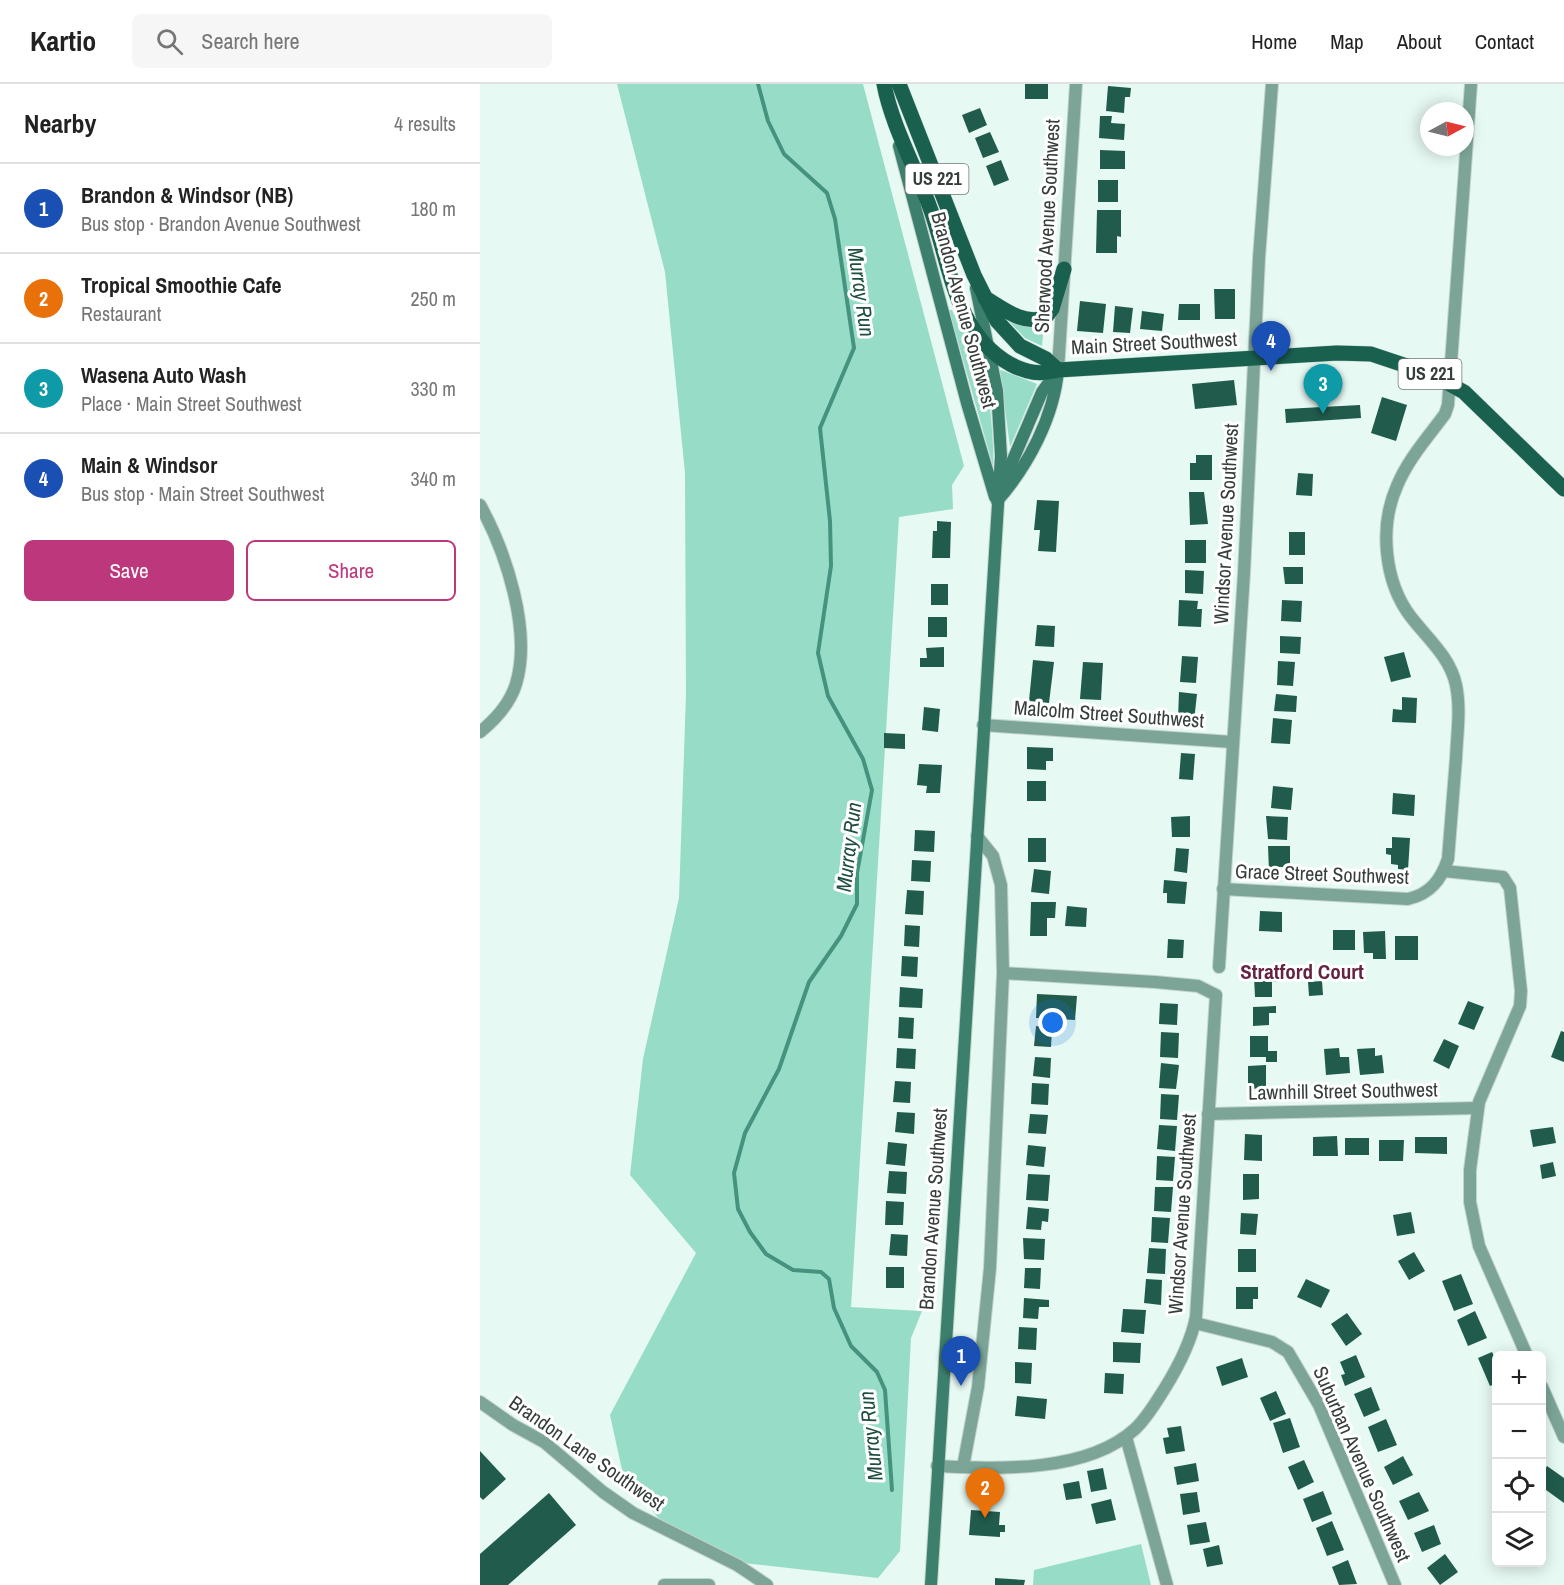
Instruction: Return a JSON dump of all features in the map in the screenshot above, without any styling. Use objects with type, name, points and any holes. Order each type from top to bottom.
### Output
[{"type":"main road","name":"Brandon Avenue Southwest","points":[[899,84],[974,275],[990,350],[1001,428],[937,1466],[932,1585]]},
{"type":"main road","name":"Brandon Avenue Southwest","points":[[885,89],[941,238],[960,305],[977,337],[990,350],[1010,364],[1032,373],[1058,370]]},
{"type":"main road","name":"Brandon Avenue Southwest","points":[[885,89],[967,403],[997,501]]},
{"type":"main road","points":[[984,297],[1021,319],[1031,321],[1045,318],[1052,309],[1064,269]]},
{"type":"main road","name":"US 221","points":[[974,275],[984,297],[1010,337],[1020,346],[1046,359],[1058,370]]},
{"type":"main road","name":"Main Street Southwest","points":[[1058,370],[1371,354],[1431,374],[1479,404],[1564,489]]},
{"type":"main road","points":[[997,501],[1042,392],[1058,370]]},
{"type":"street","name":"Sherwood Avenue Southwest","points":[[1058,370],[1076,84]]},
{"type":"street","name":"Windsor Avenue Southwest","points":[[1218,967],[1272,84]]},
{"type":"street","points":[[1471,84],[1445,414],[1408,464],[1397,484],[1391,501],[1387,539],[1392,575],[1398,594],[1410,616],[1442,653],[1456,683],[1458,719],[1448,859],[1444,871],[1503,877],[1510,888],[1521,991],[1520,1006],[1478,1108],[1470,1170],[1473,1225],[1479,1246],[1525,1351]]},
{"type":"street","points":[[480,505],[508,570],[518,621],[520,648],[517,678],[509,700],[480,732]]},
{"type":"street","name":"Malcolm Street Southwest","points":[[984,725],[1232,742]]},
{"type":"street","points":[[963,1467],[978,1387],[990,1268],[1003,973],[1001,885],[993,856],[977,836]]},
{"type":"street","name":"Grace Street Southwest","points":[[1222,889],[1408,899],[1431,889],[1444,871]]},
{"type":"street","name":"Windsor Avenue Southwest","points":[[937,1466],[1002,1469],[1046,1465],[1108,1447],[1126,1437],[1150,1410],[1170,1381],[1189,1341],[1194,1323],[1216,995],[1198,986],[1003,973]]},
{"type":"street","name":"Lawnhill Street Southwest","points":[[1208,1114],[1478,1108]]},
{"type":"street","name":"Suburban Avenue Southwest","points":[[1194,1323],[1272,1342],[1288,1352],[1319,1406],[1395,1585]]},
{"type":"street","points":[[1546,1396],[1564,1437]]},
{"type":"street","name":"Brandon Lane Southwest","points":[[480,1402],[513,1425],[544,1442],[603,1492],[633,1513],[737,1565],[767,1585]]},
{"type":"street","points":[[1126,1437],[1167,1585]]},
{"type":"street","points":[[664,1585],[709,1585]]},
{"type":"green space","points":[[617,84],[863,84],[964,466],[952,485],[953,509],[899,517],[851,1307],[922,1311],[911,1338],[900,1551],[878,1578],[744,1563],[663,1523],[624,1479],[610,1415],[696,1253],[630,1175],[643,1059],[679,898],[686,695],[685,473],[665,272]]},
{"type":"green space","points":[[949,310],[952,310],[976,346],[984,365],[993,443],[993,466]]},
{"type":"green space","points":[[1003,315],[1044,325],[1042,346],[1025,338]]},
{"type":"green space","points":[[1000,371],[1037,384],[1010,447]]},
{"type":"green space","points":[[1141,1544],[1151,1585],[1033,1585],[1034,1570]]},
{"type":"building","points":[[1025,84],[1048,84],[1048,99],[1025,99]]},
{"type":"building","points":[[1108,86],[1131,88],[1130,97],[1125,97],[1124,113],[1106,111]]},
{"type":"building","points":[[980,108],[987,125],[969,133],[962,115]]},
{"type":"building","points":[[1100,116],[1112,116],[1111,123],[1125,124],[1124,140],[1099,138]]},
{"type":"building","points":[[990,132],[999,152],[983,158],[975,138]]},
{"type":"building","points":[[1100,150],[1125,151],[1125,169],[1100,169]]},
{"type":"building","points":[[1001,160],[1009,180],[994,186],[986,166]]},
{"type":"building","points":[[1098,180],[1118,180],[1118,202],[1098,202]]},
{"type":"building","points":[[1097,210],[1121,210],[1121,237],[1117,236],[1117,253],[1096,253]]},
{"type":"building","points":[[1214,289],[1235,289],[1235,319],[1215,319]]},
{"type":"building","points":[[1080,301],[1106,304],[1103,333],[1077,331]]},
{"type":"building","points":[[1179,304],[1200,304],[1200,320],[1178,320]]},
{"type":"building","points":[[1115,306],[1133,308],[1130,333],[1113,332]]},
{"type":"building","points":[[1142,311],[1164,314],[1162,331],[1140,329]]},
{"type":"building","points":[[1234,380],[1237,405],[1195,409],[1192,384]]},
{"type":"building","points":[[1382,397],[1407,405],[1396,441],[1371,433]]},
{"type":"building","points":[[1360,405],[1361,418],[1286,423],[1285,409]]},
{"type":"building","points":[[1196,455],[1212,455],[1212,480],[1190,480],[1190,463],[1196,463]]},
{"type":"building","points":[[1298,473],[1313,474],[1312,496],[1296,495]]},
{"type":"building","points":[[1189,492],[1204,492],[1208,524],[1190,525]]},
{"type":"building","points":[[1037,500],[1059,501],[1056,552],[1038,551],[1040,530],[1034,530]]},
{"type":"building","points":[[937,521],[951,522],[950,558],[932,558],[933,531],[937,531]]},
{"type":"building","points":[[1289,532],[1305,532],[1305,555],[1289,555]]},
{"type":"building","points":[[1185,540],[1206,540],[1206,563],[1185,563]]},
{"type":"building","points":[[1283,567],[1303,567],[1303,584],[1285,584]]},
{"type":"building","points":[[1185,570],[1204,571],[1203,594],[1185,593]]},
{"type":"building","points":[[931,584],[948,584],[948,605],[931,605]]},
{"type":"building","points":[[1179,600],[1198,601],[1197,609],[1202,609],[1201,627],[1178,626]]},
{"type":"building","points":[[1282,600],[1302,601],[1301,622],[1281,621]]},
{"type":"building","points":[[928,617],[947,617],[947,637],[928,637]]},
{"type":"building","points":[[1037,625],[1055,626],[1054,647],[1035,646]]},
{"type":"building","points":[[1280,636],[1301,637],[1300,654],[1280,653]]},
{"type":"building","points":[[944,647],[944,667],[920,667],[920,658],[927,658],[926,648]]},
{"type":"building","points":[[1404,652],[1411,677],[1391,682],[1384,657]]},
{"type":"building","points":[[1182,656],[1198,657],[1196,683],[1180,682]]},
{"type":"building","points":[[1033,660],[1054,662],[1049,703],[1029,701]]},
{"type":"building","points":[[1278,661],[1295,662],[1293,686],[1277,685]]},
{"type":"building","points":[[1083,662],[1103,663],[1101,700],[1080,699]]},
{"type":"building","points":[[1179,692],[1197,694],[1194,721],[1178,719]]},
{"type":"building","points":[[1276,694],[1297,696],[1296,712],[1274,711]]},
{"type":"building","points":[[1402,697],[1417,698],[1416,723],[1392,722],[1393,709],[1402,710]]},
{"type":"building","points":[[924,707],[940,709],[938,732],[922,730]]},
{"type":"building","points":[[1273,718],[1292,720],[1290,744],[1271,743]]},
{"type":"building","points":[[884,733],[905,734],[905,749],[884,748]]},
{"type":"building","points":[[1027,747],[1053,748],[1053,761],[1046,761],[1046,770],[1027,769]]},
{"type":"building","points":[[1181,753],[1195,754],[1193,780],[1179,779]]},
{"type":"building","points":[[919,764],[942,765],[940,793],[926,793],[927,786],[917,785]]},
{"type":"building","points":[[1027,781],[1046,781],[1046,801],[1027,801]]},
{"type":"building","points":[[1273,786],[1293,788],[1291,810],[1271,808]]},
{"type":"building","points":[[1393,793],[1415,795],[1414,816],[1392,814]]},
{"type":"building","points":[[1190,816],[1190,837],[1172,837],[1171,817]]},
{"type":"building","points":[[1266,816],[1288,817],[1287,840],[1268,839]]},
{"type":"building","points":[[915,830],[935,831],[934,852],[914,851]]},
{"type":"building","points":[[1392,837],[1410,838],[1408,870],[1398,869],[1398,865],[1391,864],[1391,855],[1386,854],[1386,848],[1392,848]]},
{"type":"building","points":[[1028,838],[1046,838],[1046,862],[1028,862]]},
{"type":"building","points":[[1268,846],[1290,846],[1290,867],[1279,867],[1279,872],[1269,872]]},
{"type":"building","points":[[1176,848],[1189,849],[1187,873],[1174,871]]},
{"type":"building","points":[[912,860],[931,861],[930,882],[911,881]]},
{"type":"building","points":[[1034,869],[1051,871],[1049,894],[1031,892]]},
{"type":"building","points":[[1164,880],[1187,882],[1185,904],[1167,903],[1167,893],[1163,893]]},
{"type":"building","points":[[907,890],[924,891],[923,915],[905,914]]},
{"type":"building","points":[[1031,902],[1056,902],[1055,918],[1047,918],[1047,936],[1030,936]]},
{"type":"building","points":[[1067,906],[1087,908],[1086,927],[1065,926]]},
{"type":"building","points":[[1260,911],[1282,912],[1282,932],[1259,931]]},
{"type":"building","points":[[905,925],[920,926],[919,947],[904,946]]},
{"type":"building","points":[[1333,930],[1355,930],[1355,950],[1333,950]]},
{"type":"building","points":[[1385,931],[1386,959],[1373,959],[1373,953],[1364,953],[1363,932]]},
{"type":"building","points":[[1395,936],[1418,936],[1418,960],[1395,960]]},
{"type":"building","points":[[1168,939],[1184,940],[1183,958],[1167,958]]},
{"type":"building","points":[[902,956],[918,957],[917,977],[901,976]]},
{"type":"building","points":[[1262,971],[1279,971],[1280,982],[1272,982],[1272,997],[1255,997],[1254,977],[1262,977]]},
{"type":"building","points":[[1322,981],[1323,995],[1309,996],[1308,982]]},
{"type":"building","points":[[900,987],[923,989],[922,1008],[899,1007]]},
{"type":"building","points":[[1037,994],[1077,996],[1075,1020],[1036,1018]]},
{"type":"building","points":[[1468,1001],[1484,1007],[1474,1030],[1458,1024]]},
{"type":"building","points":[[1160,1003],[1178,1004],[1177,1025],[1159,1024]]},
{"type":"building","points":[[1276,1006],[1276,1013],[1269,1013],[1269,1025],[1253,1026],[1253,1007]]},
{"type":"building","points":[[899,1017],[914,1018],[913,1039],[898,1038]]},
{"type":"building","points":[[1036,1026],[1052,1028],[1051,1047],[1034,1046]]},
{"type":"building","points":[[1561,1031],[1564,1032],[1564,1062],[1551,1057]]},
{"type":"building","points":[[1161,1032],[1179,1033],[1178,1058],[1160,1057]]},
{"type":"building","points":[[1250,1036],[1268,1036],[1268,1051],[1277,1051],[1277,1062],[1266,1062],[1266,1057],[1250,1057]]},
{"type":"building","points":[[1444,1039],[1459,1046],[1449,1069],[1433,1061]]},
{"type":"building","points":[[897,1048],[916,1049],[915,1069],[896,1068]]},
{"type":"building","points":[[1339,1048],[1340,1057],[1349,1057],[1350,1073],[1326,1075],[1324,1049]]},
{"type":"building","points":[[1375,1048],[1375,1056],[1382,1055],[1384,1073],[1360,1075],[1357,1049]]},
{"type":"building","points":[[1035,1057],[1051,1058],[1050,1078],[1033,1076]]},
{"type":"building","points":[[1161,1063],[1179,1065],[1176,1089],[1159,1088]]},
{"type":"building","points":[[1266,1065],[1266,1088],[1248,1089],[1248,1066]]},
{"type":"building","points":[[895,1081],[911,1082],[910,1103],[893,1102]]},
{"type":"building","points":[[1032,1083],[1049,1084],[1048,1105],[1031,1104]]},
{"type":"building","points":[[1161,1094],[1179,1095],[1177,1120],[1160,1119]]},
{"type":"building","points":[[897,1112],[915,1113],[914,1134],[895,1132]]},
{"type":"building","points":[[1030,1114],[1048,1115],[1046,1134],[1028,1133]]},
{"type":"building","points":[[1159,1125],[1177,1126],[1175,1151],[1157,1149]]},
{"type":"building","points":[[1553,1127],[1556,1143],[1533,1147],[1530,1130]]},
{"type":"building","points":[[1245,1134],[1262,1135],[1262,1161],[1244,1160]]},
{"type":"building","points":[[1337,1136],[1338,1156],[1313,1156],[1313,1137]]},
{"type":"building","points":[[1415,1137],[1447,1137],[1447,1154],[1415,1153]]},
{"type":"building","points":[[1345,1138],[1369,1138],[1369,1155],[1345,1155]]},
{"type":"building","points":[[1379,1140],[1404,1140],[1403,1161],[1379,1161]]},
{"type":"building","points":[[888,1142],[907,1144],[905,1166],[886,1164]]},
{"type":"building","points":[[1028,1145],[1046,1147],[1044,1167],[1026,1165]]},
{"type":"building","points":[[1157,1156],[1175,1157],[1173,1181],[1156,1180]]},
{"type":"building","points":[[1553,1162],[1556,1176],[1542,1179],[1540,1165]]},
{"type":"building","points":[[889,1171],[907,1172],[906,1194],[887,1193]]},
{"type":"building","points":[[1028,1174],[1050,1175],[1048,1201],[1026,1200]]},
{"type":"building","points":[[1243,1174],[1259,1174],[1259,1199],[1243,1200]]},
{"type":"building","points":[[1155,1187],[1173,1187],[1171,1212],[1154,1211]]},
{"type":"building","points":[[886,1201],[904,1202],[903,1225],[885,1225]]},
{"type":"building","points":[[1028,1207],[1049,1209],[1048,1222],[1042,1221],[1041,1230],[1026,1229]]},
{"type":"building","points":[[1411,1212],[1415,1233],[1397,1236],[1393,1215]]},
{"type":"building","points":[[1241,1213],[1258,1214],[1256,1235],[1240,1234]]},
{"type":"building","points":[[1152,1217],[1170,1218],[1168,1243],[1151,1242]]},
{"type":"building","points":[[891,1234],[908,1235],[907,1256],[889,1255]]},
{"type":"building","points":[[1023,1238],[1045,1239],[1044,1260],[1024,1259]]},
{"type":"building","points":[[1149,1248],[1166,1249],[1165,1274],[1147,1273]]},
{"type":"building","points":[[1238,1249],[1256,1249],[1256,1272],[1238,1272]]},
{"type":"building","points":[[1414,1252],[1425,1271],[1409,1280],[1398,1261]]},
{"type":"building","points":[[886,1267],[904,1267],[904,1288],[886,1288]]},
{"type":"building","points":[[1025,1268],[1041,1268],[1040,1289],[1024,1288]]},
{"type":"building","points":[[1461,1274],[1473,1304],[1454,1311],[1442,1281]]},
{"type":"building","points":[[1146,1279],[1162,1280],[1161,1305],[1144,1303]]},
{"type":"building","points":[[1306,1279],[1330,1290],[1321,1308],[1297,1297]]},
{"type":"building","points":[[1236,1287],[1258,1287],[1258,1299],[1253,1299],[1253,1309],[1236,1309]]},
{"type":"building","points":[[1024,1298],[1049,1300],[1049,1307],[1039,1307],[1038,1319],[1023,1318]]},
{"type":"building","points":[[1123,1309],[1146,1310],[1144,1334],[1121,1332]]},
{"type":"building","points":[[1475,1311],[1487,1338],[1468,1346],[1457,1320]]},
{"type":"building","points":[[1347,1313],[1362,1334],[1346,1346],[1331,1324]]},
{"type":"building","points":[[1019,1327],[1037,1328],[1036,1350],[1018,1349]]},
{"type":"building","points":[[1113,1342],[1141,1343],[1140,1363],[1113,1362]]},
{"type":"building","points":[[1492,1352],[1492,1385],[1490,1386],[1478,1358]]},
{"type":"building","points":[[1356,1355],[1365,1377],[1345,1386],[1341,1375],[1345,1374],[1340,1362]]},
{"type":"building","points":[[1242,1358],[1248,1377],[1222,1386],[1216,1367]]},
{"type":"building","points":[[1015,1362],[1032,1363],[1031,1384],[1015,1383]]},
{"type":"building","points":[[1105,1373],[1124,1374],[1123,1394],[1104,1393]]},
{"type":"building","points":[[1371,1387],[1380,1410],[1364,1417],[1354,1394]]},
{"type":"building","points":[[1276,1391],[1286,1414],[1270,1421],[1260,1398]]},
{"type":"building","points":[[1017,1396],[1047,1399],[1045,1419],[1015,1416]]},
{"type":"building","points":[[1290,1418],[1300,1447],[1283,1453],[1273,1423]]},
{"type":"building","points":[[1386,1419],[1397,1445],[1378,1452],[1368,1427]]},
{"type":"building","points":[[1181,1426],[1185,1451],[1166,1454],[1163,1438],[1169,1437],[1167,1428]]},
{"type":"building","points":[[480,1451],[506,1479],[483,1500],[480,1497]]},
{"type":"building","points":[[1403,1456],[1413,1475],[1393,1485],[1384,1467]]},
{"type":"building","points":[[1304,1460],[1314,1482],[1298,1490],[1288,1467]]},
{"type":"building","points":[[1196,1463],[1199,1481],[1177,1485],[1174,1467]]},
{"type":"building","points":[[1547,1466],[1564,1478],[1564,1503],[1546,1490]]},
{"type":"building","points":[[1103,1468],[1107,1489],[1091,1492],[1087,1471]]},
{"type":"building","points":[[1079,1481],[1082,1498],[1066,1500],[1063,1484]]},
{"type":"building","points":[[1323,1491],[1332,1514],[1312,1522],[1303,1499]]},
{"type":"building","points":[[1197,1492],[1200,1512],[1183,1515],[1180,1494]]},
{"type":"building","points":[[1419,1492],[1429,1511],[1408,1520],[1399,1501]]},
{"type":"building","points":[[549,1493],[576,1525],[508,1585],[480,1585],[480,1554]]},
{"type":"building","points":[[1111,1499],[1116,1520],[1096,1524],[1091,1504]]},
{"type":"building","points":[[971,1510],[1000,1512],[999,1525],[1005,1525],[1005,1532],[1000,1532],[1000,1537],[969,1535]]},
{"type":"building","points":[[1332,1521],[1344,1550],[1327,1556],[1316,1528]]},
{"type":"building","points":[[1206,1522],[1210,1542],[1190,1545],[1187,1525]]},
{"type":"building","points":[[1434,1525],[1441,1544],[1422,1552],[1414,1533]]},
{"type":"building","points":[[1219,1545],[1223,1564],[1207,1567],[1203,1549]]},
{"type":"building","points":[[1445,1554],[1458,1572],[1440,1585],[1427,1568]]},
{"type":"building","points":[[1348,1560],[1357,1584],[1339,1585],[1332,1567]]},
{"type":"building","points":[[995,1578],[1025,1580],[1024,1585],[995,1585]]},
{"type":"waterway","name":"Murray Run","points":[[758,84],[768,121],[784,154],[827,193],[835,219],[854,348],[820,428],[830,521],[831,566],[818,653],[828,696],[863,759],[872,790],[857,873],[857,904],[841,936],[809,982],[779,1069],[745,1133],[734,1173],[738,1209],[750,1232],[766,1254],[793,1270],[821,1272],[829,1279],[834,1308],[851,1346],[877,1372],[885,1390],[892,1490]]},
{"type":"place","name":"Main & Windsor","points":[[1271,371]]},
{"type":"place","name":"Wasena Auto Wash","points":[[1323,414]]},
{"type":"place","name":"Brandon & Windsor (NB)","points":[[961,1386]]},
{"type":"place","name":"Tropical Smoothie Cafe","points":[[985,1518]]},
{"type":"district","name":"Stratford Court","points":[[1302,972]]}]
